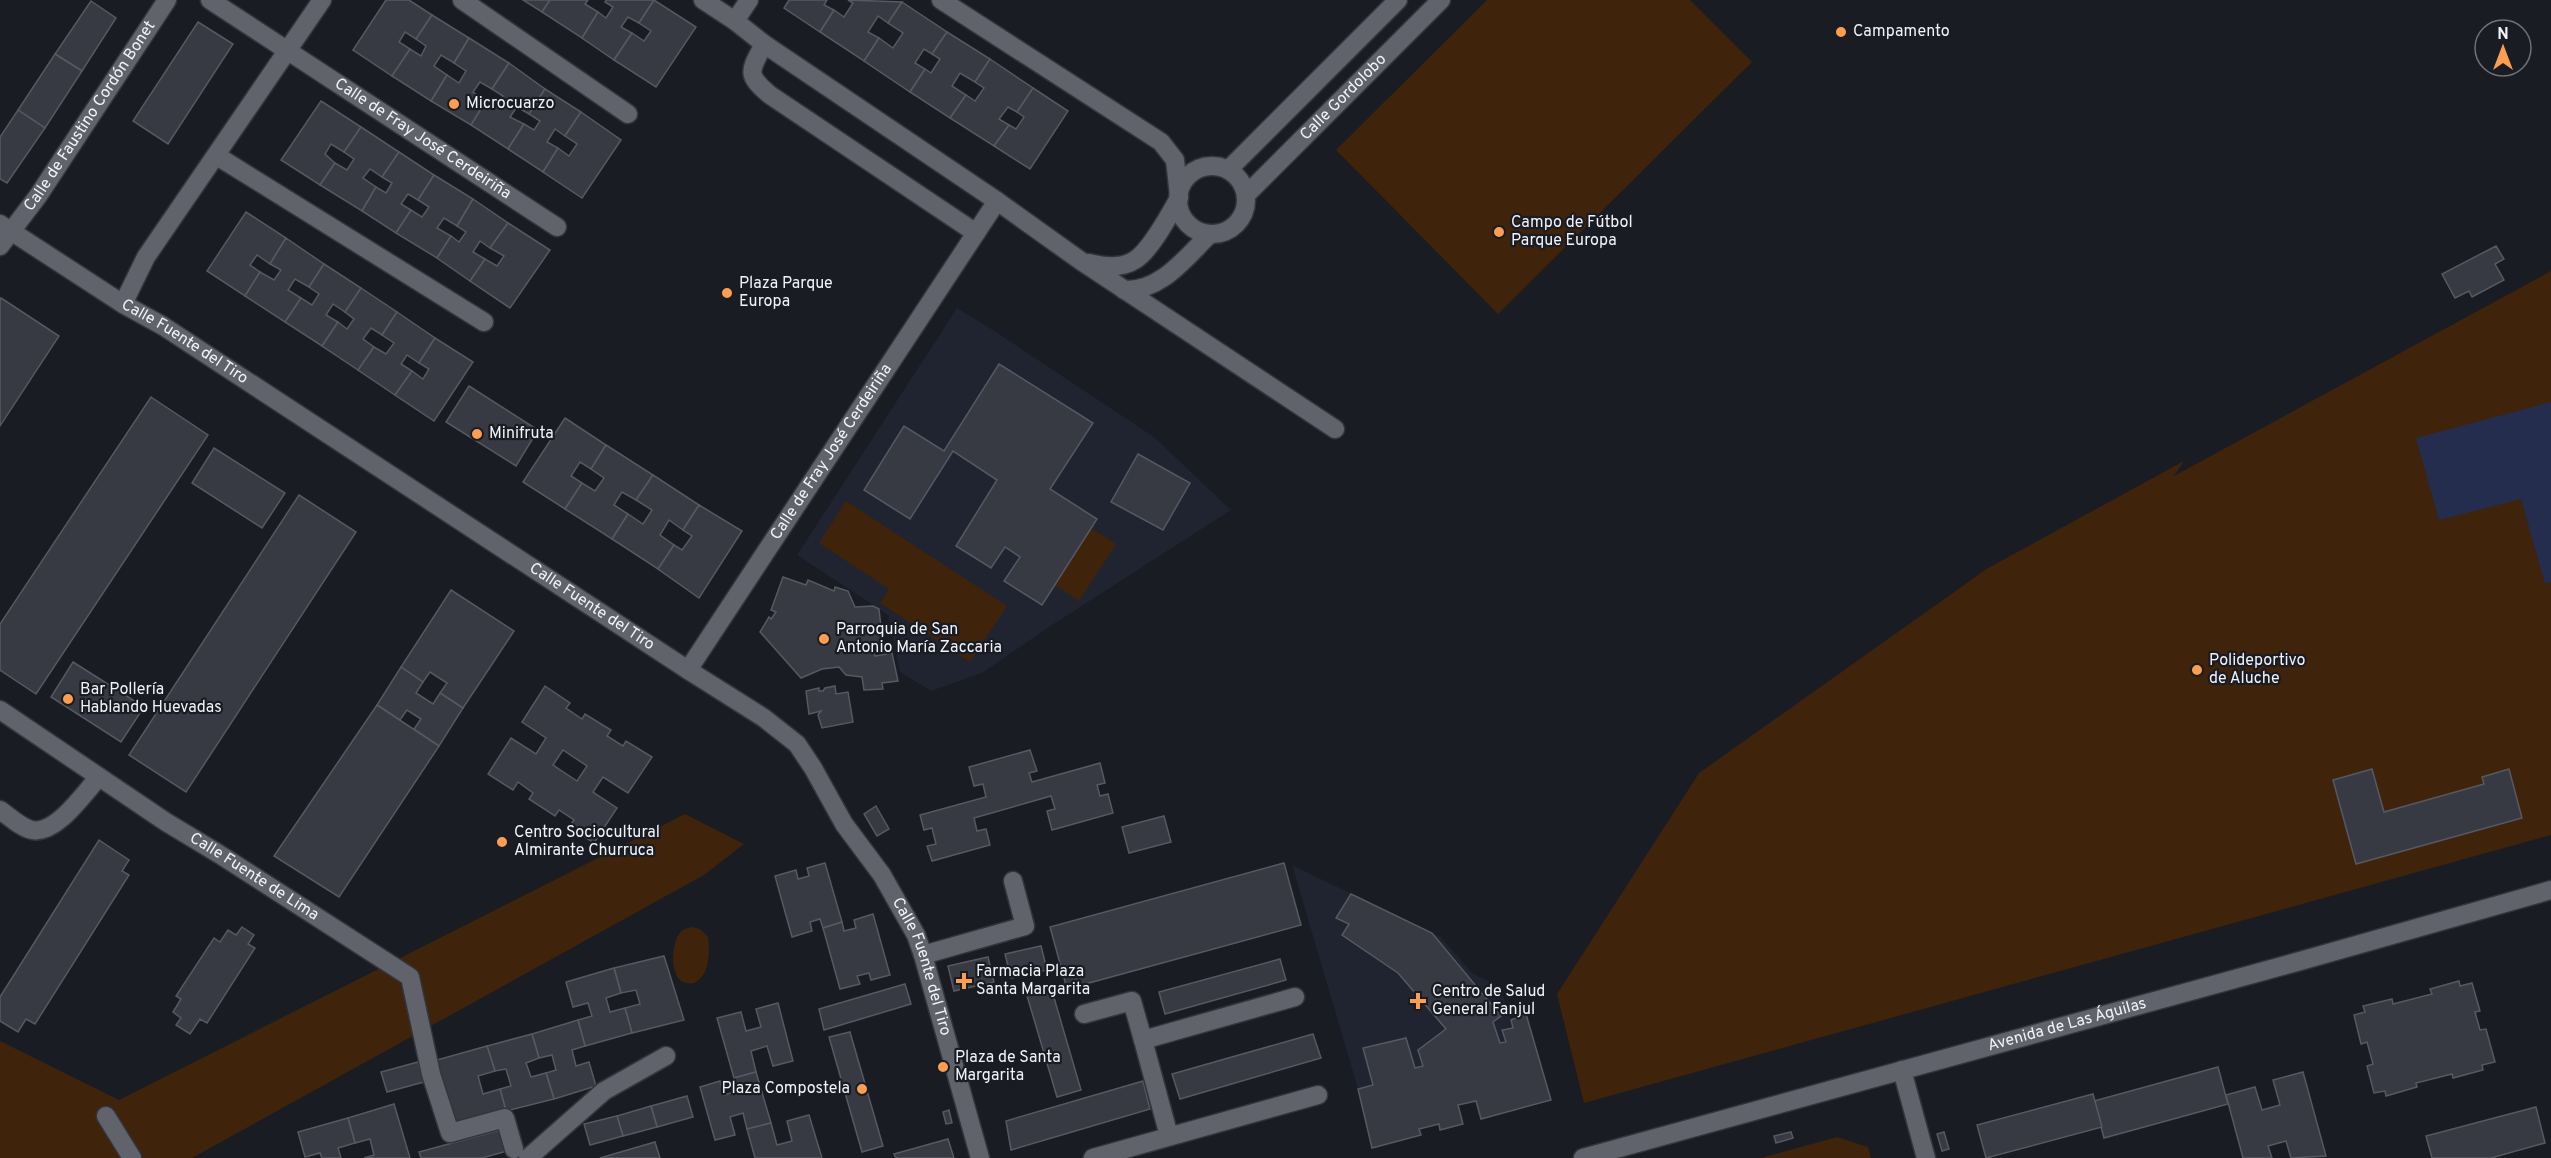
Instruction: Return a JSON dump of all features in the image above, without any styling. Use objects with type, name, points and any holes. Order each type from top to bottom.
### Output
[{"type":"street","name":"Calle de Faustino Cordón Bonet","points":[[0,246],[5,227],[38,196],[167,0]]},
{"type":"street","name":"Calle de Fray José Cerdeiriña","points":[[210,0],[557,227]]},
{"type":"street","points":[[123,304],[146,257],[322,0]]},
{"type":"street","points":[[462,0],[628,114]]},
{"type":"street","points":[[703,0],[1081,261],[1335,429]]},
{"type":"street","points":[[735,21],[749,0]]},
{"type":"street","points":[[941,0],[1161,142],[1175,160],[1179,197],[1184,218],[1191,227],[1210,234],[1221,234],[1238,223],[1244,214],[1246,195],[1237,176],[1228,170],[1218,167],[1197,170],[1182,185],[1179,197],[1166,222],[1136,260],[1119,266],[1104,267],[1081,261]]},
{"type":"street","name":"Calle Gordolobo","points":[[1228,170],[1398,0]]},
{"type":"street","name":"Calle Gordolobo","points":[[1246,195],[1442,0]]},
{"type":"street","points":[[764,44],[753,65],[754,82],[976,233]]},
{"type":"street","points":[[217,156],[484,322]]},
{"type":"street","name":"Calle de Fray José Cerdeiriña","points":[[688,670],[997,201]]},
{"type":"street","name":"Calle Fuente del Tiro","points":[[5,227],[123,304],[163,326],[764,718],[796,744],[813,768],[844,824],[882,875],[916,935],[980,1158]]},
{"type":"street","points":[[1124,290],[1150,287],[1161,281],[1210,234]]},
{"type":"street","name":"Calle Fuente de Lima","points":[[0,710],[166,822],[410,977],[431,1074],[450,1133],[505,1118],[521,1154]]},
{"type":"street","points":[[0,810],[30,830],[43,831],[59,822],[99,777]]},
{"type":"street","points":[[923,955],[1025,926],[1013,881]]},
{"type":"street","name":"Avenida de Las Águilas","points":[[1583,1158],[2551,890]]},
{"type":"street","points":[[1143,1040],[1295,997]]},
{"type":"street","points":[[1084,1014],[1132,1001],[1169,1136]]},
{"type":"street","points":[[521,1154],[604,1091],[666,1056]]},
{"type":"street","points":[[1902,1070],[1926,1158]]},
{"type":"street","points":[[1094,1158],[1318,1095]]},
{"type":"street","points":[[106,1116],[132,1158]]},
{"type":"shaded area","name":"Campo de Fútbol Parque Europa","points":[[1487,0],[1690,0],[1752,62],[1498,314],[1336,150]]},
{"type":"shaded area","name":"Polideportivo de Aluche","points":[[2551,271],[2551,835],[1584,1103],[1557,994],[1699,773],[1988,568],[2184,461],[2174,476]]},
{"type":"shaded area","points":[[957,308],[1154,437],[1231,510],[982,673],[931,691],[900,672],[888,615],[797,555]]},
{"type":"shaded area","points":[[846,501],[1007,606],[970,662],[880,603],[889,589],[819,543]]},
{"type":"shaded area","points":[[1091,528],[1116,544],[1079,601],[1055,585]]},
{"type":"shaded area","points":[[685,814],[744,844],[704,875],[192,1158],[0,1158],[0,1041],[119,1100]]},
{"type":"shaded area","name":"Centro de Salud General Fanjul","points":[[1292,865],[1441,937],[1472,973],[1500,987],[1511,1019],[1526,1014],[1551,1100],[1481,1119],[1476,1101],[1459,1105],[1463,1124],[1440,1130],[1438,1124],[1420,1128],[1421,1135],[1372,1148],[1358,1089]]},
{"type":"shaded area","points":[[693,927],[700,929],[708,937],[709,956],[703,975],[694,983],[689,983],[677,977],[673,955],[676,939],[680,933],[684,929]]},
{"type":"shaded area","points":[[1837,1137],[1868,1147],[1871,1158],[1761,1158]]},
{"type":"water","points":[[2551,402],[2551,582],[2545,584],[2521,499],[2439,520],[2416,438]]},
{"type":"building","points":[[386,0],[409,0],[432,15],[416,39],[405,32],[399,42],[410,49],[392,76],[353,50]]},
{"type":"building","points":[[523,0],[550,0],[542,12]]},
{"type":"building","points":[[550,0],[588,0],[585,4],[598,12],[582,38],[542,12]]},
{"type":"building","points":[[606,0],[654,0],[639,23],[628,17],[621,27],[632,33],[614,60],[582,38],[598,12],[606,18],[613,7],[605,2]]},
{"type":"building","points":[[654,0],[696,27],[656,87],[614,60],[632,33],[644,41],[651,31],[639,23]]},
{"type":"building","points":[[789,0],[827,0],[824,5],[834,10],[820,32],[784,8]]},
{"type":"building","points":[[848,0],[902,2],[888,23],[878,16],[868,32],[879,38],[864,61],[820,32],[834,10],[844,17],[853,3]]},
{"type":"building","points":[[91,1],[116,18],[82,71],[55,54]]},
{"type":"building","points":[[902,2],[947,32],[932,54],[924,49],[915,63],[925,69],[910,92],[864,61],[879,38],[893,48],[903,33],[888,23]]},
{"type":"building","points":[[432,15],[469,38],[454,63],[441,55],[434,66],[447,75],[431,101],[392,76],[410,49],[421,56],[426,46],[416,39]]},
{"type":"building","points":[[198,22],[233,44],[168,144],[133,121]]},
{"type":"building","points":[[947,32],[990,59],[975,82],[960,73],[952,86],[966,95],[950,118],[910,92],[925,69],[931,73],[940,59],[932,54]]},
{"type":"building","points":[[469,38],[509,63],[492,89],[480,82],[473,92],[486,101],[471,125],[431,101],[447,75],[459,83],[466,71],[454,63]]},
{"type":"building","points":[[55,54],[82,71],[45,128],[18,110]]},
{"type":"building","points":[[990,59],[1033,88],[1017,112],[1008,107],[999,119],[1009,125],[994,146],[950,118],[966,95],[975,101],[984,88],[975,82]]},
{"type":"building","points":[[509,63],[545,89],[529,114],[517,107],[510,117],[524,124],[508,149],[471,125],[486,101],[496,107],[503,96],[492,89]]},
{"type":"building","points":[[1033,88],[1068,111],[1030,169],[994,146],[1009,125],[1016,129],[1024,117],[1017,112]]},
{"type":"building","points":[[545,89],[581,112],[565,136],[555,129],[547,142],[558,148],[543,172],[508,149],[524,124],[534,130],[540,121],[529,114]]},
{"type":"building","points":[[321,101],[361,127],[344,152],[331,144],[325,154],[335,163],[320,185],[281,160]]},
{"type":"building","points":[[18,110],[45,128],[7,183],[0,179],[0,137]]},
{"type":"building","points":[[581,112],[621,140],[582,198],[543,172],[558,148],[569,156],[577,144],[565,136]]},
{"type":"building","points":[[361,127],[399,152],[382,177],[370,169],[363,178],[376,187],[362,211],[320,185],[335,163],[347,170],[354,159],[344,152]]},
{"type":"building","points":[[399,152],[434,175],[418,200],[408,194],[401,204],[411,210],[396,233],[362,211],[376,187],[386,193],[392,183],[382,177]]},
{"type":"building","points":[[434,175],[473,199],[457,226],[444,218],[437,228],[451,236],[437,258],[396,233],[411,210],[422,217],[429,207],[418,200]]},
{"type":"building","points":[[473,199],[508,223],[490,248],[480,241],[473,252],[485,259],[470,281],[437,258],[451,236],[459,242],[466,232],[457,226]]},
{"type":"building","points":[[246,212],[286,238],[270,264],[257,255],[250,265],[260,272],[245,296],[207,271]]},
{"type":"building","points":[[508,223],[550,250],[510,308],[470,281],[485,259],[497,266],[504,256],[490,248]]},
{"type":"building","points":[[286,238],[324,264],[309,287],[295,279],[288,290],[301,298],[285,322],[245,296],[260,272],[274,280],[281,270],[270,264]]},
{"type":"building","points":[[2496,246],[2504,259],[2495,264],[2504,280],[2472,297],[2469,291],[2455,298],[2442,274]]},
{"type":"building","points":[[324,264],[361,288],[345,312],[333,304],[326,315],[338,322],[322,346],[285,322],[301,298],[312,305],[319,294],[309,287]]},
{"type":"building","points":[[361,288],[397,312],[382,335],[371,328],[363,339],[374,347],[358,370],[322,346],[338,322],[347,329],[354,319],[345,312]]},
{"type":"building","points":[[1,298],[59,336],[0,426],[0,301]]},
{"type":"building","points":[[397,312],[435,338],[419,363],[407,355],[401,364],[412,371],[395,395],[358,370],[374,347],[386,354],[394,343],[382,335]]},
{"type":"building","points":[[435,338],[473,362],[434,421],[395,395],[412,371],[423,379],[429,369],[419,363]]},
{"type":"building","points":[[999,364],[1093,423],[1050,489],[1097,519],[1042,605],[1004,581],[1020,557],[1005,547],[991,568],[956,546],[997,480],[953,451],[910,519],[864,490],[904,426],[944,451]]},
{"type":"building","points":[[469,386],[538,430],[516,466],[446,422]]},
{"type":"building","points":[[151,397],[208,435],[36,694],[0,670],[0,624]]},
{"type":"building","points":[[565,418],[606,445],[591,469],[580,462],[571,476],[582,483],[565,509],[523,482]]},
{"type":"building","points":[[606,445],[653,475],[636,500],[622,492],[614,505],[628,514],[612,539],[565,509],[582,483],[595,491],[604,478],[591,469]]},
{"type":"building","points":[[214,448],[285,493],[262,528],[192,483]]},
{"type":"building","points":[[1138,454],[1190,483],[1163,530],[1111,502]]},
{"type":"building","points":[[653,475],[699,505],[683,530],[669,520],[660,535],[674,545],[658,569],[612,539],[628,514],[643,524],[652,510],[636,500]]},
{"type":"building","points":[[299,495],[356,532],[186,792],[129,755]]},
{"type":"building","points":[[699,505],[742,531],[699,598],[658,569],[674,545],[682,550],[692,536],[683,530]]},
{"type":"building","name":"Parroquia de San Antonio María Zaccaria","points":[[783,577],[806,585],[808,580],[834,591],[835,587],[848,591],[855,607],[873,606],[879,609],[883,645],[874,646],[875,656],[892,653],[898,681],[882,683],[883,689],[864,690],[862,677],[846,675],[839,667],[822,669],[801,678],[760,632],[769,617],[771,619],[776,612],[771,610]]},
{"type":"building","points":[[451,590],[514,631],[463,708],[440,693],[447,683],[430,672],[423,682],[401,667]]},
{"type":"building","points":[[73,662],[144,707],[121,742],[51,697]]},
{"type":"building","points":[[401,667],[423,682],[416,693],[433,704],[440,693],[463,708],[439,746],[414,729],[421,719],[407,710],[400,720],[377,705]]},
{"type":"building","points":[[545,686],[570,703],[566,708],[582,719],[585,714],[611,730],[607,736],[623,746],[626,741],[652,757],[628,793],[603,777],[593,792],[617,808],[594,843],[569,827],[574,820],[559,810],[555,816],[529,799],[533,793],[518,782],[513,790],[488,774],[511,738],[536,754],[546,738],[522,722]],"holes":[[[563,750],[587,766],[577,781],[553,765]]]},
{"type":"building","points":[[835,686],[836,694],[848,692],[853,722],[822,728],[818,715],[821,711],[809,714],[806,691],[819,688],[819,691],[823,691],[825,688]]},
{"type":"building","points":[[377,705],[439,746],[339,897],[274,856]]},
{"type":"building","points":[[1030,750],[1037,771],[1029,773],[1032,782],[1100,763],[1105,783],[1097,785],[1100,796],[1108,794],[1113,813],[1052,830],[1047,811],[1055,809],[1051,796],[974,818],[977,831],[986,829],[990,845],[932,861],[927,846],[936,844],[932,828],[924,830],[920,815],[986,797],[983,784],[974,786],[969,767]]},
{"type":"building","points":[[2372,769],[2384,812],[2484,784],[2482,777],[2509,769],[2522,818],[2356,864],[2333,780]]},
{"type":"building","points":[[876,806],[889,829],[877,836],[864,814]]},
{"type":"building","points":[[1164,816],[1171,842],[1129,853],[1122,827]]},
{"type":"building","points":[[99,840],[129,860],[122,871],[129,875],[35,1024],[26,1019],[18,1032],[0,1021],[0,997]]},
{"type":"building","points":[[825,863],[842,922],[823,928],[820,919],[810,922],[812,931],[792,937],[775,876],[796,870],[798,879],[809,876],[807,868]]},
{"type":"building","points":[[1284,863],[1301,925],[1067,989],[1050,927]]},
{"type":"building","name":"Centro de Salud General Fanjul","points":[[1351,894],[1432,933],[1501,1016],[1493,1022],[1500,1043],[1506,1042],[1502,1030],[1513,1028],[1511,1020],[1526,1014],[1551,1100],[1481,1119],[1476,1101],[1458,1105],[1463,1124],[1440,1130],[1439,1124],[1419,1129],[1421,1135],[1372,1148],[1358,1089],[1373,1085],[1363,1048],[1406,1038],[1415,1068],[1423,1066],[1418,1050],[1446,1029],[1398,973],[1342,935],[1349,924],[1336,918]]},
{"type":"building","points":[[873,914],[890,975],[871,980],[869,973],[857,976],[860,984],[840,989],[823,928],[842,922],[844,931],[856,928],[854,920]]},
{"type":"building","points":[[242,927],[254,935],[248,944],[255,948],[207,1023],[200,1019],[190,1034],[176,1025],[181,1018],[173,1012],[181,999],[176,996],[214,938],[220,942],[228,930],[236,935]]},
{"type":"building","points":[[1041,946],[1047,970],[1011,978],[1005,954]]},
{"type":"building","points":[[664,956],[684,1020],[632,1033],[625,1008],[640,1004],[636,990],[621,993],[614,968]]},
{"type":"building","points":[[988,957],[994,982],[954,991],[948,966]]},
{"type":"building","points":[[1280,959],[1286,980],[1165,1014],[1159,992]]},
{"type":"building","points":[[614,968],[621,993],[606,998],[610,1012],[625,1008],[632,1033],[585,1046],[578,1020],[592,1016],[588,1003],[573,1007],[566,982]]},
{"type":"building","points":[[2459,981],[2460,986],[2472,983],[2480,1011],[2475,1012],[2480,1030],[2486,1029],[2495,1062],[2482,1065],[2483,1070],[2453,1078],[2452,1074],[2416,1083],[2417,1087],[2386,1096],[2385,1091],[2374,1093],[2367,1066],[2373,1064],[2367,1042],[2361,1044],[2354,1015],[2365,1012],[2363,1006],[2392,999],[2393,1004],[2432,994],[2430,989]]},
{"type":"building","points":[[905,984],[911,1004],[824,1030],[819,1009]]},
{"type":"building","points":[[1050,984],[1081,1090],[1057,1097],[1025,989]]},
{"type":"building","points":[[778,1003],[793,1061],[773,1066],[767,1046],[751,1051],[756,1072],[734,1078],[717,1018],[741,1012],[746,1031],[761,1027],[756,1009]]},
{"type":"building","points":[[578,1020],[585,1046],[572,1050],[576,1066],[589,1062],[596,1086],[554,1099],[546,1073],[556,1070],[552,1055],[539,1058],[532,1034]]},
{"type":"building","points":[[850,1032],[883,1146],[862,1152],[829,1037]]},
{"type":"building","points":[[532,1034],[539,1058],[526,1063],[531,1077],[546,1073],[554,1099],[506,1111],[500,1089],[511,1086],[506,1069],[495,1071],[487,1046]]},
{"type":"building","points":[[1313,1034],[1321,1058],[1180,1099],[1172,1074]]},
{"type":"building","points":[[487,1046],[495,1071],[478,1076],[483,1094],[500,1089],[506,1111],[456,1126],[437,1060]]},
{"type":"building","points":[[418,1062],[424,1082],[387,1092],[381,1072]]},
{"type":"building","points":[[2218,1067],[2228,1104],[2104,1138],[2094,1101]]},
{"type":"building","points":[[756,1072],[771,1123],[747,1129],[743,1113],[730,1117],[735,1135],[715,1140],[700,1087],[720,1081],[724,1095],[737,1091],[734,1078]]},
{"type":"building","points":[[2303,1072],[2326,1156],[2291,1158],[2286,1141],[2268,1146],[2272,1158],[2243,1158],[2226,1095],[2255,1087],[2262,1110],[2280,1105],[2273,1080]]},
{"type":"building","points":[[1143,1081],[1150,1109],[1011,1150],[1006,1121]]},
{"type":"building","points":[[2093,1094],[2102,1127],[1986,1158],[1977,1125]]},
{"type":"building","points":[[687,1096],[693,1117],[657,1127],[651,1106]]},
{"type":"building","points":[[394,1104],[410,1158],[364,1158],[374,1155],[370,1139],[355,1143],[348,1118]]},
{"type":"building","points":[[651,1106],[657,1127],[623,1136],[617,1116]]},
{"type":"building","points":[[2536,1107],[2545,1143],[2491,1158],[2432,1158],[2426,1136]]},
{"type":"building","points":[[949,1110],[952,1123],[946,1124],[943,1112]]},
{"type":"building","points":[[809,1115],[822,1158],[755,1158],[747,1129],[771,1123],[777,1145],[792,1141],[787,1121]]},
{"type":"building","points":[[617,1116],[623,1136],[590,1145],[584,1124]]},
{"type":"building","points":[[348,1118],[355,1143],[338,1148],[341,1158],[322,1158],[320,1153],[305,1157],[298,1132]]},
{"type":"building","points":[[504,1129],[511,1150],[482,1158],[421,1158],[419,1152]]},
{"type":"building","points":[[1791,1132],[1793,1138],[1776,1143],[1774,1136]]},
{"type":"building","points":[[1944,1132],[1949,1149],[1942,1151],[1937,1134]]},
{"type":"building","points":[[948,1139],[954,1158],[896,1158],[894,1154]]},
{"type":"building","points":[[655,1142],[660,1158],[600,1158]]},
{"type":"place","name":"Campamento","points":[[1841,32]]},
{"type":"place","name":"Microcuarzo","points":[[454,104]]},
{"type":"place","name":"Campo de Fútbol Parque Europa","points":[[1499,232]]},
{"type":"place","name":"Plaza Parque Europa","points":[[727,293]]},
{"type":"place","name":"Minifruta","points":[[477,434]]},
{"type":"place","name":"Parroquia de San Antonio María Zaccaria","points":[[824,639]]},
{"type":"place","name":"Polideportivo de Aluche","points":[[2197,670]]},
{"type":"place","name":"Bar Pollería Hablando Huevadas","points":[[68,699]]},
{"type":"place","name":"Centro Sociocultural Almirante Churruca","points":[[502,842]]},
{"type":"place","name":"Farmacia Plaza Santa Margarita","points":[[964,981]]},
{"type":"place","name":"Centro de Salud General Fanjul","points":[[1418,1001]]},
{"type":"place","name":"Plaza de Santa Margarita","points":[[943,1067]]},
{"type":"place","name":"Plaza Compostela","points":[[862,1089]]}]
